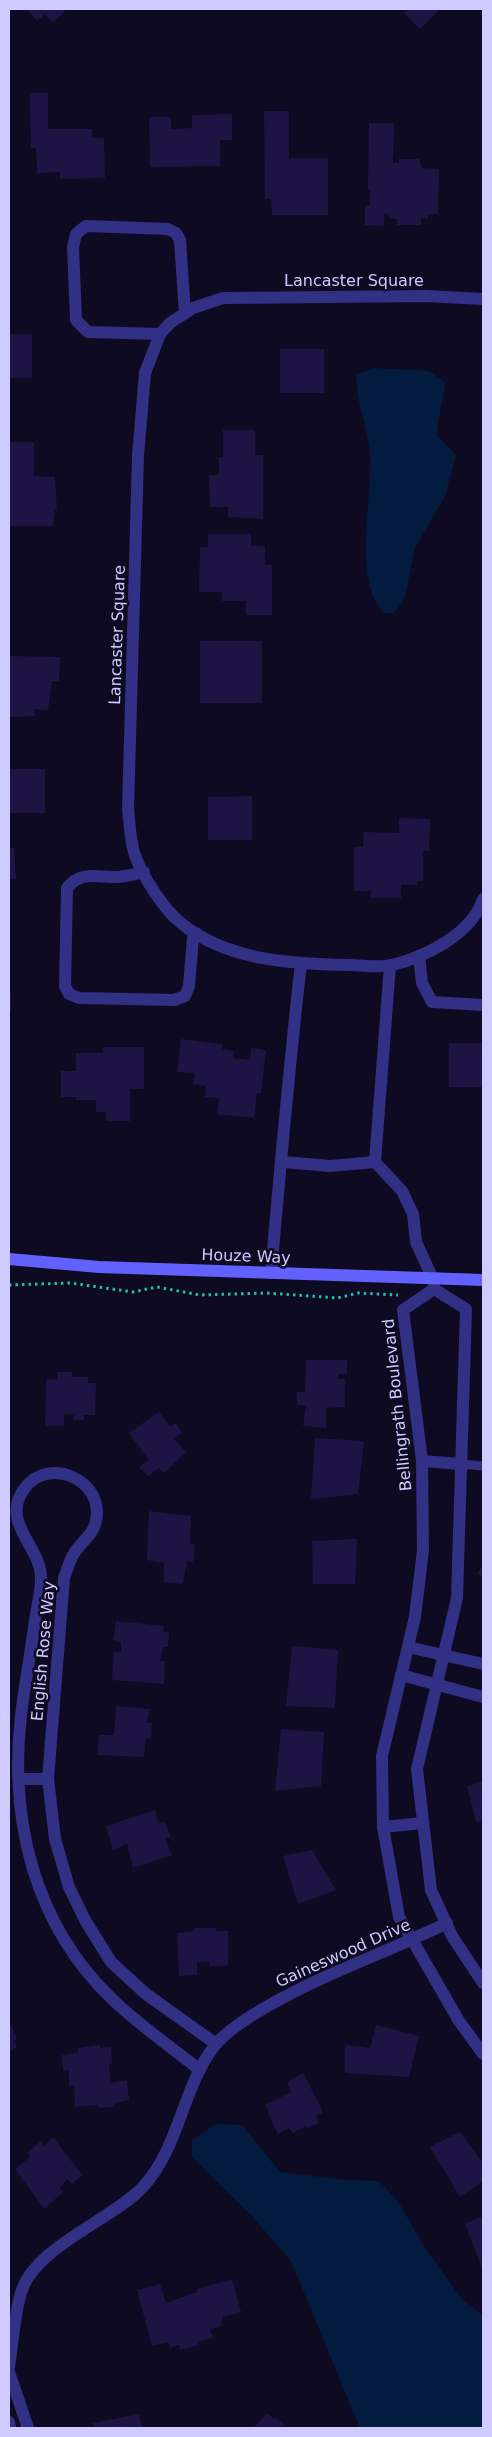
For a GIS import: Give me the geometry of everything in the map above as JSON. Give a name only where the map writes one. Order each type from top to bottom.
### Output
[{"type":"street","points":[[160,334],[88,332],[76,320],[73,247],[76,234],[86,226],[168,229],[176,232],[180,240],[185,313]]},
{"type":"street","name":"Lancaster Square","points":[[483,298],[426,296],[223,298],[193,308],[160,334],[145,373],[138,456],[128,810],[135,858],[157,895],[180,923],[214,944],[241,953],[301,964],[390,965],[419,956],[445,944],[480,911],[483,899]]},
{"type":"street","points":[[144,872],[118,877],[86,875],[74,879],[67,888],[65,986],[69,994],[79,998],[174,1000],[184,996],[189,986],[193,938],[196,933]]},
{"type":"street","points":[[419,956],[422,983],[432,1002],[483,1005]]},
{"type":"street","points":[[271,1272],[282,1162],[285,1106],[301,964]]},
{"type":"street","points":[[390,965],[375,1162],[402,1191],[413,1214],[416,1242],[431,1288],[466,1309],[457,1598],[446,1654],[417,1769],[431,1890],[447,1923],[483,1983]]},
{"type":"street","points":[[282,1162],[330,1166],[375,1162]]},
{"type":"street","name":"Houze Way","points":[[9,1259],[99,1267],[271,1272],[431,1288],[483,1280]]},
{"type":"street","name":"Bellingrath Boulevard","points":[[431,1288],[403,1310],[422,1461],[423,1550],[415,1617],[382,1756],[383,1827],[399,1917],[459,2021],[483,2054]]},
{"type":"street","points":[[422,1461],[461,1464]]},
{"type":"street","name":"English Rose Way","points":[[200,2070],[112,1999],[71,1952],[52,1918],[29,1861],[21,1815],[19,1779],[21,1716],[41,1576],[33,1551],[19,1528],[16,1514],[18,1501],[24,1488],[34,1479],[48,1474],[62,1473],[75,1477],[86,1485],[97,1507],[96,1520],[92,1532],[73,1554],[64,1578],[48,1779],[55,1839],[69,1887],[85,1920],[111,1962],[146,1994],[216,2044]]},
{"type":"street","points":[[41,1576],[64,1578]]},
{"type":"street","points":[[408,1647],[446,1654],[483,1664]]},
{"type":"street","points":[[402,1675],[483,1697]]},
{"type":"street","points":[[19,1779],[48,1779]]},
{"type":"street","points":[[383,1827],[423,1822]]},
{"type":"street","name":"Gaineswood Drive","points":[[9,2367],[21,2291],[39,2263],[82,2230],[121,2208],[143,2188],[160,2167],[200,2070],[216,2044],[245,2019],[297,1989],[413,1940],[447,1923]]},
{"type":"street","points":[[9,2372],[28,2428]]},
{"type":"street","points":[[9,2422],[10,2428]]},
{"type":"lane","points":[[461,1464],[483,1466]]},
{"type":"path","points":[[9,1285],[70,1283],[133,1292],[157,1287],[200,1295],[267,1293],[338,1298],[358,1293],[431,1288]]},
{"type":"water","points":[[373,368],[429,371],[445,382],[437,436],[456,455],[445,496],[415,548],[405,597],[394,613],[384,613],[374,599],[366,560],[370,453],[358,395],[356,375]]},
{"type":"water","points":[[216,2124],[242,2125],[280,2172],[346,2180],[379,2181],[398,2201],[423,2245],[461,2298],[483,2315],[483,2428],[360,2428],[291,2261],[253,2217],[192,2157],[192,2140]]},
{"type":"building","points":[[27,9],[63,9],[65,11],[53,22],[45,14],[37,21]]},
{"type":"building","points":[[409,9],[440,9],[420,29],[404,13]]},
{"type":"building","points":[[30,93],[48,93],[48,129],[92,129],[92,138],[104,138],[105,178],[60,179],[60,172],[37,173],[36,148],[31,148]]},
{"type":"building","points":[[264,111],[289,111],[289,158],[328,158],[328,215],[272,215],[271,199],[265,199]]},
{"type":"building","points":[[232,114],[232,140],[220,140],[220,166],[150,167],[149,117],[171,117],[171,129],[192,128],[192,115]]},
{"type":"building","points":[[369,123],[394,123],[393,163],[399,163],[399,159],[419,159],[422,168],[439,169],[438,214],[428,214],[428,219],[421,218],[421,225],[397,225],[397,219],[389,219],[389,214],[384,213],[384,226],[365,225],[365,206],[370,206],[370,190],[368,190]]},
{"type":"building","points":[[9,334],[32,334],[32,378],[9,378]]},
{"type":"building","points":[[280,349],[324,349],[324,393],[280,393]]},
{"type":"building","points":[[223,430],[255,430],[255,455],[263,455],[263,519],[228,517],[228,507],[210,507],[209,475],[219,475],[219,457],[223,457]]},
{"type":"building","points":[[9,442],[34,442],[34,476],[55,477],[57,510],[55,510],[53,526],[9,526]]},
{"type":"building","points":[[208,534],[251,534],[251,546],[265,546],[265,565],[272,565],[272,615],[246,615],[246,601],[222,601],[222,592],[199,592],[200,547],[208,547]]},
{"type":"building","points":[[200,641],[262,641],[262,703],[200,703]]},
{"type":"building","points":[[9,656],[60,657],[59,681],[52,681],[48,710],[35,709],[35,716],[9,717]]},
{"type":"building","points":[[9,769],[45,769],[45,813],[9,813]]},
{"type":"building","points":[[252,796],[252,840],[208,840],[208,797]]},
{"type":"building","points":[[399,818],[430,819],[429,851],[423,851],[423,881],[417,881],[417,885],[401,885],[401,898],[371,898],[371,891],[354,891],[354,847],[363,847],[364,832],[399,833]]},
{"type":"building","points":[[9,848],[14,848],[16,879],[9,879]]},
{"type":"building","points":[[9,991],[11,991],[11,1012],[9,1012]]},
{"type":"building","points":[[181,1039],[222,1044],[222,1049],[234,1051],[233,1058],[250,1060],[251,1048],[266,1050],[261,1093],[257,1093],[254,1118],[217,1114],[219,1098],[205,1097],[206,1086],[193,1084],[195,1073],[177,1072]]},
{"type":"building","points":[[449,1043],[483,1043],[483,1087],[449,1087]]},
{"type":"building","points":[[103,1047],[144,1047],[144,1089],[130,1089],[130,1121],[106,1121],[106,1112],[96,1112],[96,1100],[76,1100],[76,1097],[61,1097],[61,1071],[76,1071],[76,1053],[103,1053]]},
{"type":"building","points":[[306,1360],[347,1360],[347,1374],[338,1374],[338,1379],[345,1379],[345,1407],[326,1408],[326,1428],[303,1426],[306,1406],[297,1405],[297,1392],[305,1392]]},
{"type":"building","points":[[57,1372],[72,1372],[72,1377],[88,1377],[88,1383],[96,1383],[95,1415],[84,1415],[84,1420],[74,1420],[74,1415],[64,1414],[64,1426],[45,1426],[46,1380],[57,1379]]},
{"type":"building","points":[[159,1412],[170,1426],[176,1423],[182,1432],[174,1439],[186,1452],[164,1473],[159,1468],[148,1476],[139,1467],[149,1460],[129,1433]]},
{"type":"building","points":[[315,1438],[364,1441],[358,1494],[311,1499]]},
{"type":"building","points":[[149,1511],[191,1516],[190,1544],[195,1544],[193,1562],[187,1561],[183,1584],[164,1582],[164,1563],[147,1560]]},
{"type":"building","points":[[357,1539],[355,1584],[313,1584],[312,1541]]},
{"type":"building","points":[[483,1566],[483,1578],[477,1573]]},
{"type":"building","points":[[116,1621],[164,1626],[163,1632],[169,1632],[168,1647],[163,1647],[160,1661],[165,1661],[164,1684],[112,1680],[114,1652],[121,1652],[121,1642],[113,1640]]},
{"type":"building","points":[[292,1646],[338,1650],[335,1708],[286,1706]]},
{"type":"building","points":[[116,1706],[149,1709],[147,1723],[152,1723],[151,1739],[146,1738],[144,1757],[97,1755],[99,1735],[114,1735]]},
{"type":"building","points":[[281,1729],[324,1732],[321,1786],[275,1791]]},
{"type":"building","points":[[483,1781],[483,1820],[476,1822],[467,1786]]},
{"type":"building","points":[[155,1810],[159,1823],[165,1822],[171,1838],[165,1838],[172,1855],[133,1868],[127,1844],[113,1850],[106,1826]]},
{"type":"building","points":[[312,1850],[336,1890],[298,1904],[283,1856]]},
{"type":"building","points":[[195,1928],[216,1928],[216,1931],[228,1931],[228,1965],[210,1967],[210,1962],[197,1962],[197,1975],[179,1976],[177,1933],[195,1931]]},
{"type":"building","points":[[11,2025],[17,2038],[14,2041],[17,2047],[9,2052],[9,2026]]},
{"type":"building","points":[[376,2025],[419,2036],[409,2077],[345,2073],[345,2045],[370,2048]]},
{"type":"building","points":[[100,2045],[100,2048],[111,2047],[112,2063],[109,2064],[111,2083],[127,2080],[129,2100],[114,2103],[114,2107],[98,2108],[98,2105],[75,2107],[74,2086],[69,2086],[69,2070],[63,2071],[62,2055],[78,2053],[78,2048]]},
{"type":"building","points":[[303,2073],[323,2112],[316,2117],[318,2123],[307,2128],[306,2126],[293,2133],[289,2128],[278,2134],[265,2105],[291,2092],[287,2082]]},
{"type":"building","points":[[460,2132],[483,2163],[483,2181],[460,2197],[430,2147]]},
{"type":"building","points":[[53,2137],[82,2175],[72,2184],[67,2179],[60,2188],[63,2192],[44,2209],[15,2169],[30,2157],[28,2152],[41,2141],[44,2146]]},
{"type":"building","points":[[483,2216],[483,2270],[465,2224]]},
{"type":"building","points":[[232,2279],[241,2312],[223,2317],[221,2327],[210,2329],[213,2338],[198,2342],[199,2345],[180,2350],[179,2345],[170,2348],[168,2342],[152,2346],[137,2290],[160,2284],[166,2303],[197,2292],[197,2289]]},
{"type":"building","points":[[267,2413],[274,2419],[276,2417],[285,2425],[282,2428],[253,2428]]},
{"type":"building","points":[[139,2414],[142,2428],[94,2428],[93,2423]]}]
